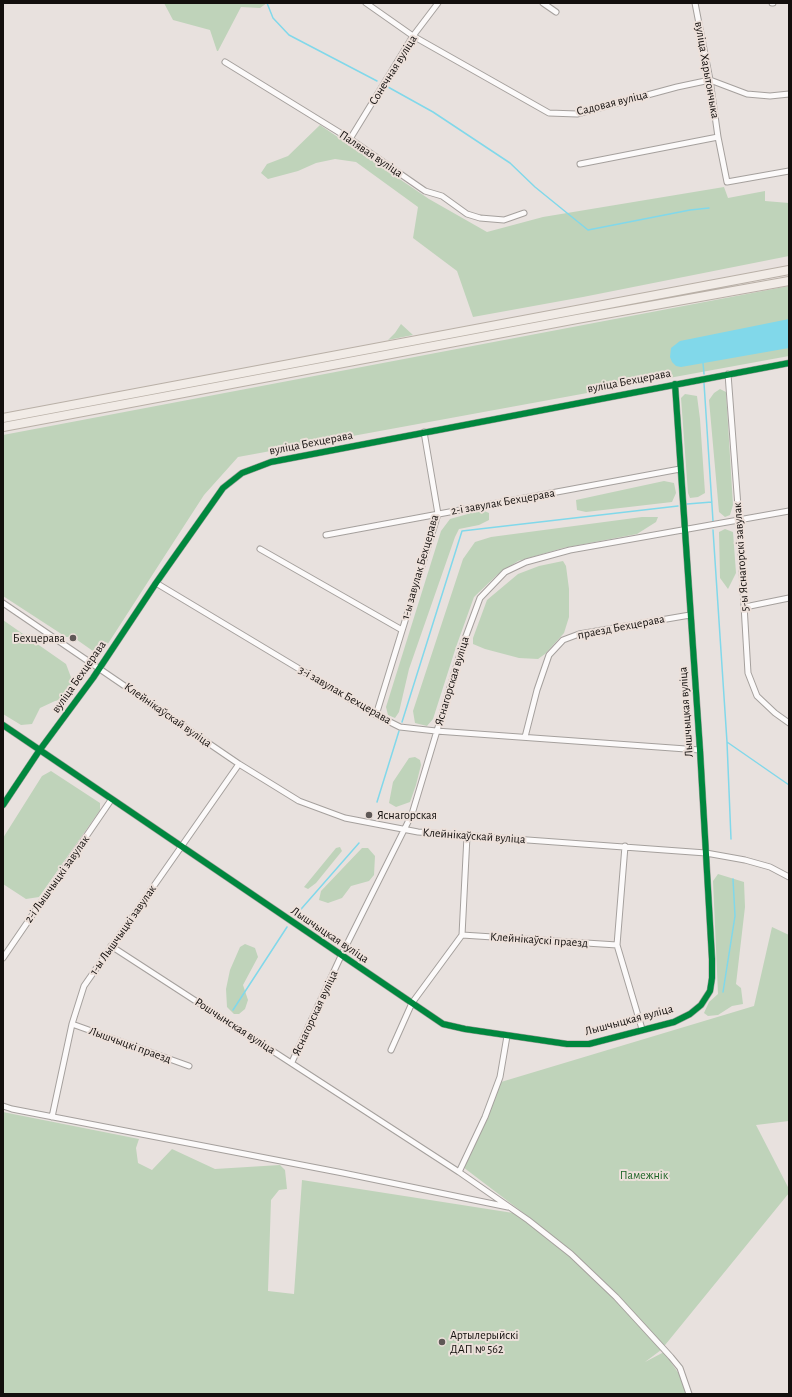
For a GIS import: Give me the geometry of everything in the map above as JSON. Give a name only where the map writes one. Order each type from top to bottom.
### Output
[{"type":"highway","points":[[3,418],[789,270]]},
{"type":"highway","points":[[3,427],[577,319],[789,281]]},
{"type":"street","name":"Садовая вуліца","points":[[366,3],[413,36],[549,113],[577,114],[677,87],[710,80]]},
{"type":"street","name":"Сонечная вуліца","points":[[350,139],[413,36],[438,3]]},
{"type":"street","points":[[544,3],[556,12]]},
{"type":"street","name":"вуліца Харытончыка","points":[[695,3],[710,80],[718,137]]},
{"type":"street","name":"Палявая вуліца","points":[[225,62],[350,139],[425,191],[442,196],[467,214],[480,218],[504,220],[524,213]]},
{"type":"street","points":[[710,80],[747,94],[770,96],[789,94]]},
{"type":"street","points":[[580,164],[718,137],[727,182],[789,171]]},
{"type":"street","name":"вуліца Бехцерава","points":[[3,805],[223,488],[242,473],[271,462],[789,362]]},
{"type":"street","name":"5-ы Яснагорскі завулак","points":[[728,374],[745,607],[748,672],[757,696],[775,713],[789,723]]},
{"type":"street","name":"Лышчыцкая вуліца","points":[[3,726],[443,1024],[465,1030],[508,1036],[567,1044],[589,1044],[674,1022],[690,1014],[701,1005],[710,991],[712,959],[700,750],[675,384]]},
{"type":"street","name":"1-ы завулак Бехцерава","points":[[376,715],[438,514],[424,432]]},
{"type":"street","name":"2-і завулак Бехцерава","points":[[326,535],[680,469]]},
{"type":"street","name":"Яснагорская вуліца","points":[[292,1062],[341,956],[412,814],[463,644],[480,598],[505,572],[526,562],[570,550],[789,511]]},
{"type":"street","name":"1-ы завулак Бехцерава","points":[[260,549],[402,630]]},
{"type":"street","name":"3-і завулак Бехцерава","points":[[156,583],[376,715],[400,727],[436,731],[700,750]]},
{"type":"street","points":[[745,607],[789,598]]},
{"type":"street","name":"Клейнікаўскай вуліца","points":[[3,603],[239,764],[299,801],[345,818],[405,830],[706,853],[745,860],[770,867],[789,877]]},
{"type":"street","name":"праезд Бехцерава","points":[[525,737],[537,690],[549,655],[563,640],[579,634],[690,615]]},
{"type":"street","name":"1-ы Лышчыцкі завулак","points":[[52,1117],[72,1024],[84,986],[182,848],[239,764]]},
{"type":"street","name":"2-і Лышчыцкі завулак","points":[[3,958],[111,800]]},
{"type":"street","points":[[392,1050],[412,1004],[462,934],[468,836]]},
{"type":"street","points":[[625,846],[617,945],[642,1030]]},
{"type":"street","name":"Клейнікаўскі праезд","points":[[462,934],[617,945]]},
{"type":"street","name":"Рошчынская вуліца","points":[[111,946],[292,1062],[459,1172],[510,1207],[571,1254],[616,1297],[671,1357],[680,1368],[689,1394]]},
{"type":"street","name":"Лышчыцкі праезд","points":[[72,1024],[189,1066]]},
{"type":"street","points":[[459,1172],[500,1077],[508,1036]]},
{"type":"street","points":[[3,1106],[52,1117],[510,1207]]},
{"type":"green space","points":[[164,3],[267,3],[260,8],[241,7],[217,51],[210,30],[173,20]]},
{"type":"green space","points":[[320,125],[429,199],[487,232],[543,217],[724,187],[728,198],[765,191],[765,201],[789,203],[789,256],[583,297],[473,317],[457,271],[413,238],[418,207],[356,162],[335,159],[316,163],[298,171],[268,179],[261,173],[267,164],[288,156]]},
{"type":"green space","points":[[789,286],[789,356],[238,457],[204,495],[100,656],[73,637],[66,637],[3,596],[3,435]]},
{"type":"green space","points":[[401,324],[413,335],[388,340],[395,333]]},
{"type":"green space","points":[[720,389],[726,392],[733,505],[730,515],[725,517],[719,512],[709,400],[714,393]]},
{"type":"green space","points":[[685,394],[697,396],[705,493],[698,497],[690,498],[688,493],[681,398]]},
{"type":"green space","points":[[664,481],[674,483],[676,493],[672,502],[586,512],[577,510],[576,500]]},
{"type":"green space","points":[[482,510],[489,513],[489,520],[479,525],[459,529],[455,537],[409,669],[399,712],[395,718],[388,715],[386,707],[441,531],[450,519]]},
{"type":"green space","points":[[642,517],[658,517],[656,522],[637,534],[563,548],[518,561],[497,575],[474,597],[433,719],[427,726],[415,723],[413,711],[463,559],[475,542],[491,537]]},
{"type":"green space","points":[[725,529],[733,532],[736,573],[728,589],[720,578],[719,532]]},
{"type":"green space","points":[[563,561],[566,566],[569,589],[569,617],[564,633],[545,654],[538,659],[519,658],[485,649],[473,644],[473,638],[487,600],[518,574],[539,566]]},
{"type":"green space","points":[[3,620],[66,664],[72,680],[71,688],[64,699],[55,701],[40,708],[32,724],[21,725],[3,714]]},
{"type":"green space","points":[[415,757],[420,760],[421,765],[410,802],[396,807],[389,803],[393,782],[409,758]]},
{"type":"green space","points":[[51,771],[100,803],[100,810],[39,897],[26,899],[3,884],[3,838],[42,776]]},
{"type":"green space","points":[[340,847],[342,851],[316,883],[308,889],[304,887],[336,848]]},
{"type":"green space","points":[[362,848],[368,848],[375,856],[374,875],[369,881],[351,886],[342,898],[328,903],[319,900],[321,891]]},
{"type":"green space","points":[[718,874],[744,882],[745,907],[736,984],[741,988],[743,1004],[732,1006],[718,1015],[708,1016],[704,1013],[709,1002],[718,994],[713,881]]},
{"type":"green space","name":"Памежнік","points":[[772,927],[789,935],[789,1121],[756,1125],[789,1189],[789,1193],[661,1350],[645,1362],[664,1352],[679,1374],[686,1394],[3,1394],[3,1112],[139,1139],[136,1148],[138,1163],[152,1170],[172,1149],[215,1169],[280,1165],[285,1170],[287,1189],[279,1190],[271,1200],[268,1291],[294,1294],[302,1180],[526,1215],[463,1167],[501,1082],[754,1006]]},
{"type":"green space","points":[[245,944],[255,948],[258,957],[243,985],[248,1000],[245,1009],[239,1014],[234,1014],[227,1007],[226,989],[230,970],[240,947]]},
{"type":"water","points":[[789,319],[789,348],[681,367],[676,366],[670,357],[671,348],[680,341]]},
{"type":"waterway","points":[[267,3],[273,18],[289,35],[377,81]]},
{"type":"waterway","points":[[388,87],[433,112],[510,163],[535,187],[588,230],[690,210],[709,208]]},
{"type":"waterway","points":[[703,363],[704,374]]},
{"type":"waterway","points":[[704,383],[713,521]]},
{"type":"waterway","points":[[687,504],[712,502]]},
{"type":"waterway","points":[[402,722],[462,531],[678,506]]},
{"type":"waterway","points":[[713,530],[727,742],[789,785]]},
{"type":"waterway","points":[[377,802],[399,731]]},
{"type":"waterway","points":[[727,742],[731,839]]},
{"type":"waterway","points":[[295,916],[359,843]]},
{"type":"waterway","points":[[723,992],[735,916],[733,879]]},
{"type":"waterway","points":[[233,1010],[287,927]]},
{"type":"cycle path","points":[[3,805],[39,751],[93,678],[156,583],[223,488],[242,473],[271,462],[789,363]]},
{"type":"cycle path","points":[[3,725],[443,1024],[465,1029],[567,1044],[589,1044],[674,1022],[690,1014],[701,1005],[710,991],[712,959],[700,750],[675,384]]},
{"type":"place","name":"Бехцерава","points":[[73,638]]},
{"type":"place","name":"Яснагорская","points":[[369,815]]},
{"type":"place","name":"Артылерыйскі ДАП № 562","points":[[442,1342]]}]
